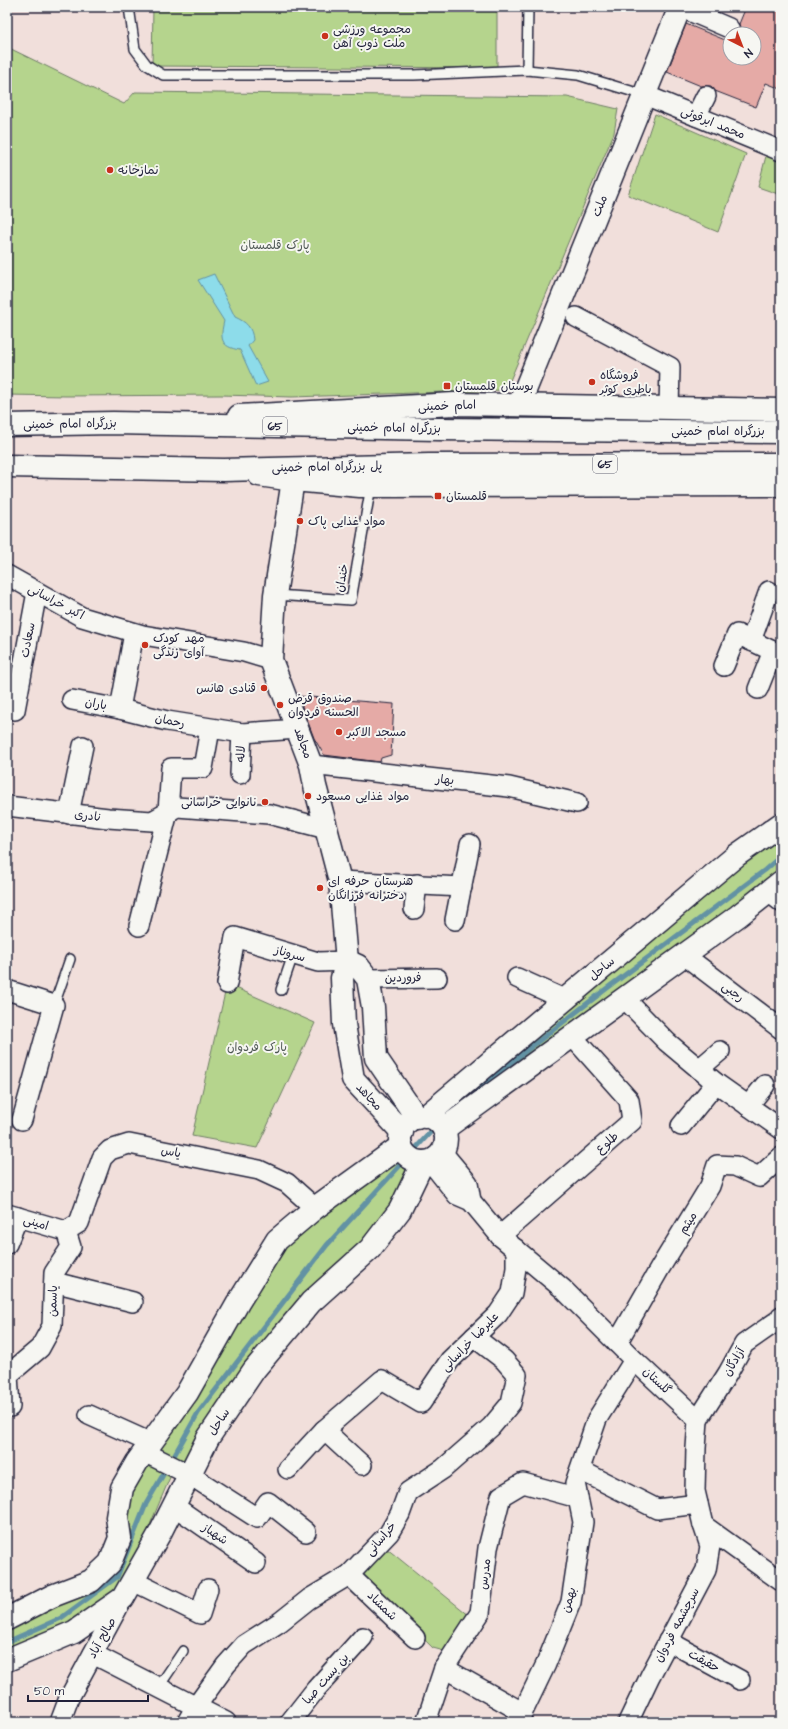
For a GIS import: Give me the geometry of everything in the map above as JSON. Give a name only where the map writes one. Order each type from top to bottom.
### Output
[{"type":"main road","name":"ملت","points":[[519,405],[680,7]]},
{"type":"main road","name":"امام خمینی","points":[[113,423],[454,404],[781,410]]},
{"type":"main road","name":"65","points":[[7,418],[50,425]]},
{"type":"main road","name":"بزرگراه امام خمینی","points":[[7,425],[113,423],[438,429],[781,432]]},
{"type":"main road","name":"پل بزرگراه امام خمینی","points":[[224,470],[429,465],[781,464]]},
{"type":"main road","name":"65","points":[[7,466],[224,470]]},
{"type":"main road","points":[[224,470],[293,480],[371,486],[781,486]]},
{"type":"main road","name":"مجاهد","points":[[293,480],[275,595],[271,660],[311,765],[315,786],[340,881],[347,961],[342,978],[344,1024],[353,1080],[411,1128]]},
{"type":"main road","name":"ساحل","points":[[7,1619],[52,1596],[91,1581],[110,1563],[120,1538],[117,1517],[122,1488],[148,1447],[187,1393],[238,1303],[277,1240],[737,856],[781,824]]},
{"type":"main road","points":[[411,1128],[432,1119],[439,1123],[444,1129],[684,955],[773,901],[781,882]]},
{"type":"main road","points":[[347,961],[358,966],[368,979],[373,1007],[376,1058],[411,1128],[409,1158],[432,1158]]},
{"type":"main road","name":"ساحل","points":[[7,1660],[74,1632],[128,1590],[174,1506],[208,1438],[254,1370],[311,1302],[370,1249],[400,1210],[432,1158],[445,1144],[444,1129]]},
{"type":"street","points":[[680,7],[724,26]]},
{"type":"street","name":"محمد ابرقوئی","points":[[645,95],[781,151]]},
{"type":"street","points":[[696,116],[706,96]]},
{"type":"street","points":[[576,317],[670,367],[669,408]]},
{"type":"street","name":"اکبر خراسانی","points":[[7,575],[82,617],[134,633],[244,652],[271,660]]},
{"type":"street","points":[[724,666],[744,638],[769,591]]},
{"type":"street","name":"سعادت","points":[[15,710],[37,592]]},
{"type":"street","points":[[120,709],[134,633]]},
{"type":"street","points":[[744,638],[777,653],[758,689]]},
{"type":"street","name":"باران","points":[[72,700],[120,709]]},
{"type":"street","name":"رحمان","points":[[120,709],[167,721],[242,733],[298,729]]},
{"type":"street","points":[[139,926],[168,812],[171,768],[203,768],[210,729]]},
{"type":"street","name":"لاله","points":[[240,774],[242,733]]},
{"type":"street","points":[[69,814],[83,746]]},
{"type":"street","name":"بهار","points":[[311,765],[509,787],[577,803]]},
{"type":"street","name":"نادری","points":[[7,806],[69,814],[152,821],[177,807],[269,814],[327,829]]},
{"type":"street","points":[[455,920],[470,844]]},
{"type":"street","points":[[340,881],[462,887]]},
{"type":"street","points":[[414,909],[417,884]]},
{"type":"street","name":"سروناز","points":[[226,984],[235,937],[318,962],[347,961]]},
{"type":"street","name":"رجبی","points":[[684,955],[781,1029]]},
{"type":"street","name":"فروردین","points":[[368,979],[437,978]]},
{"type":"street","points":[[517,978],[566,1000]]},
{"type":"street","points":[[7,990],[54,1005],[22,1120]]},
{"type":"street","points":[[624,998],[666,1042],[716,1083],[781,1129]]},
{"type":"street","name":"طلوع","points":[[500,1236],[632,1121],[630,1100],[572,1036]]},
{"type":"street","points":[[699,1069],[720,1051]]},
{"type":"street","points":[[681,1126],[716,1083]]},
{"type":"street","points":[[748,1106],[765,1085]]},
{"type":"street","name":"یاس","points":[[66,1231],[78,1223],[102,1158],[110,1150],[129,1144],[259,1170],[287,1184],[315,1208]]},
{"type":"street","name":"میثم","points":[[617,1343],[660,1268],[710,1186],[717,1164],[735,1166],[759,1176],[781,1157]]},
{"type":"street","name":"گلستان","points":[[432,1158],[457,1195],[471,1201],[500,1236],[563,1289],[634,1360],[698,1420]]},
{"type":"street","points":[[7,1244],[12,1216]]},
{"type":"street","name":"امینی","points":[[12,1216],[66,1231]]},
{"type":"street","name":"یاسمن","points":[[10,1408],[8,1375],[40,1348],[52,1326],[54,1273],[71,1247],[66,1231]]},
{"type":"street","name":"علیرضا خراسانی","points":[[288,1469],[324,1430],[382,1380],[421,1403],[450,1360],[498,1314],[512,1293],[516,1268],[516,1249]]},
{"type":"street","points":[[54,1282],[133,1302]]},
{"type":"street","name":"آزادگان","points":[[698,1420],[728,1373],[744,1344],[781,1318]]},
{"type":"street","name":"خراسانی","points":[[191,1715],[226,1665],[244,1645],[280,1622],[309,1599],[349,1575],[388,1533],[400,1514],[408,1492],[443,1469],[491,1427],[511,1403],[517,1375],[504,1360],[474,1337]]},
{"type":"street","name":"بهمن","points":[[520,1717],[546,1664],[571,1602],[583,1522],[575,1483],[597,1419],[634,1360]]},
{"type":"street","points":[[89,1415],[148,1447],[257,1518],[268,1502],[306,1532]]},
{"type":"street","points":[[698,1420],[696,1484],[698,1504],[703,1525],[781,1581]]},
{"type":"street","points":[[324,1430],[362,1465]]},
{"type":"street","points":[[580,1470],[638,1501],[657,1509],[698,1504]]},
{"type":"street","name":"مدرس","points":[[426,1722],[444,1668],[480,1613],[488,1548],[501,1496],[523,1483],[578,1498]]},
{"type":"street","name":"شهباز","points":[[174,1506],[256,1563]]},
{"type":"street","name":"سرچشمه فردوان","points":[[628,1722],[668,1641],[706,1570],[710,1546],[703,1525]]},
{"type":"street","name":"شمشاد","points":[[349,1575],[415,1638]]},
{"type":"street","points":[[128,1590],[200,1614],[208,1589]]},
{"type":"street","name":"صالح آباد","points":[[60,1722],[69,1698],[128,1590]]},
{"type":"street","name":"بن بست صبا","points":[[290,1722],[316,1689],[363,1637]]},
{"type":"street","name":"حقیقت","points":[[668,1641],[740,1680]]},
{"type":"street","points":[[93,1654],[158,1688],[191,1715],[226,1722]]},
{"type":"street","points":[[444,1668],[520,1717]]},
{"type":"lane","points":[[129,7],[134,49],[147,65],[163,76],[414,75],[527,70],[578,75],[645,95]]},
{"type":"lane","points":[[527,70],[528,7]]},
{"type":"lane","name":"خندان","points":[[275,595],[351,600],[371,486]]},
{"type":"lane","points":[[281,990],[293,955]]},
{"type":"lane","points":[[54,1005],[70,959]]},
{"type":"lane","points":[[158,1688],[183,1651]]},
{"type":"green space","name":"مجموعه ورزشی ملت ذوب آهن","points":[[153,7],[497,7],[497,68],[152,66]]},
{"type":"green space","name":"پارک قلمستان","points":[[7,47],[124,104],[135,92],[567,97],[618,109],[614,133],[506,390],[292,397],[221,395],[7,395]]},
{"type":"green space","points":[[655,114],[746,154],[718,232],[628,195]]},
{"type":"green space","points":[[766,156],[781,162],[781,195],[758,187]]},
{"type":"green space","points":[[781,833],[781,873],[448,1116],[439,1112]]},
{"type":"green space","name":"پارک فردوان","points":[[227,984],[315,1023],[257,1148],[192,1136]]},
{"type":"green space","points":[[399,1155],[408,1169],[391,1210],[187,1465],[155,1446],[250,1298],[291,1240]]},
{"type":"green space","points":[[146,1463],[171,1475],[144,1539],[117,1594],[72,1625],[7,1651],[7,1628],[94,1589],[125,1513],[131,1490]]},
{"type":"green space","points":[[386,1548],[470,1616],[456,1637],[444,1651],[433,1648],[359,1576]]},
{"type":"water","points":[[214,274],[235,317],[250,328],[253,340],[248,346],[268,382],[256,386],[240,350],[228,347],[223,341],[222,332],[224,321],[198,280]]},
{"type":"building","points":[[746,7],[781,7],[781,89],[766,83],[756,107],[715,91],[711,86],[701,86],[667,72],[686,24],[722,39],[722,66],[762,66],[762,26],[740,26],[739,24]]},
{"type":"building","points":[[298,696],[394,704],[391,755],[381,758],[380,762],[324,755],[314,738]]},
{"type":"waterway","points":[[445,1116],[452,1108],[606,989],[765,870],[781,856]]},
{"type":"waterway","points":[[171,1461],[198,1413],[327,1245],[437,1125]]},
{"type":"waterway","points":[[7,1642],[61,1618],[117,1577],[146,1504],[167,1468]]},
{"type":"place","name":"مجموعه ورزشی ملت ذوب آهن","points":[[325,36]]},
{"type":"place","name":"نمازخانه","points":[[110,170]]},
{"type":"place","name":"فروشگاه باطری کوثر","points":[[592,382]]},
{"type":"place","name":"بوستان قلمستان","points":[[447,386]]},
{"type":"place","name":"قلمستان","points":[[438,496]]},
{"type":"place","name":"مواد غذایی پاک","points":[[300,521]]},
{"type":"place","name":"مهد کودک آوای زندگی","points":[[145,645]]},
{"type":"place","name":"قنادی هانس","points":[[264,688]]},
{"type":"place","name":"صندوق قرض الحسنه فردوان","points":[[280,705]]},
{"type":"place","name":"مسجد الاکبر","points":[[339,732]]},
{"type":"place","name":"مواد غذایی مسعود","points":[[308,796]]},
{"type":"place","name":"نانوایی خراسانی","points":[[265,802]]},
{"type":"place","name":"هنرستان حرفه ای دخترانه فرزانگان","points":[[320,888]]}]
